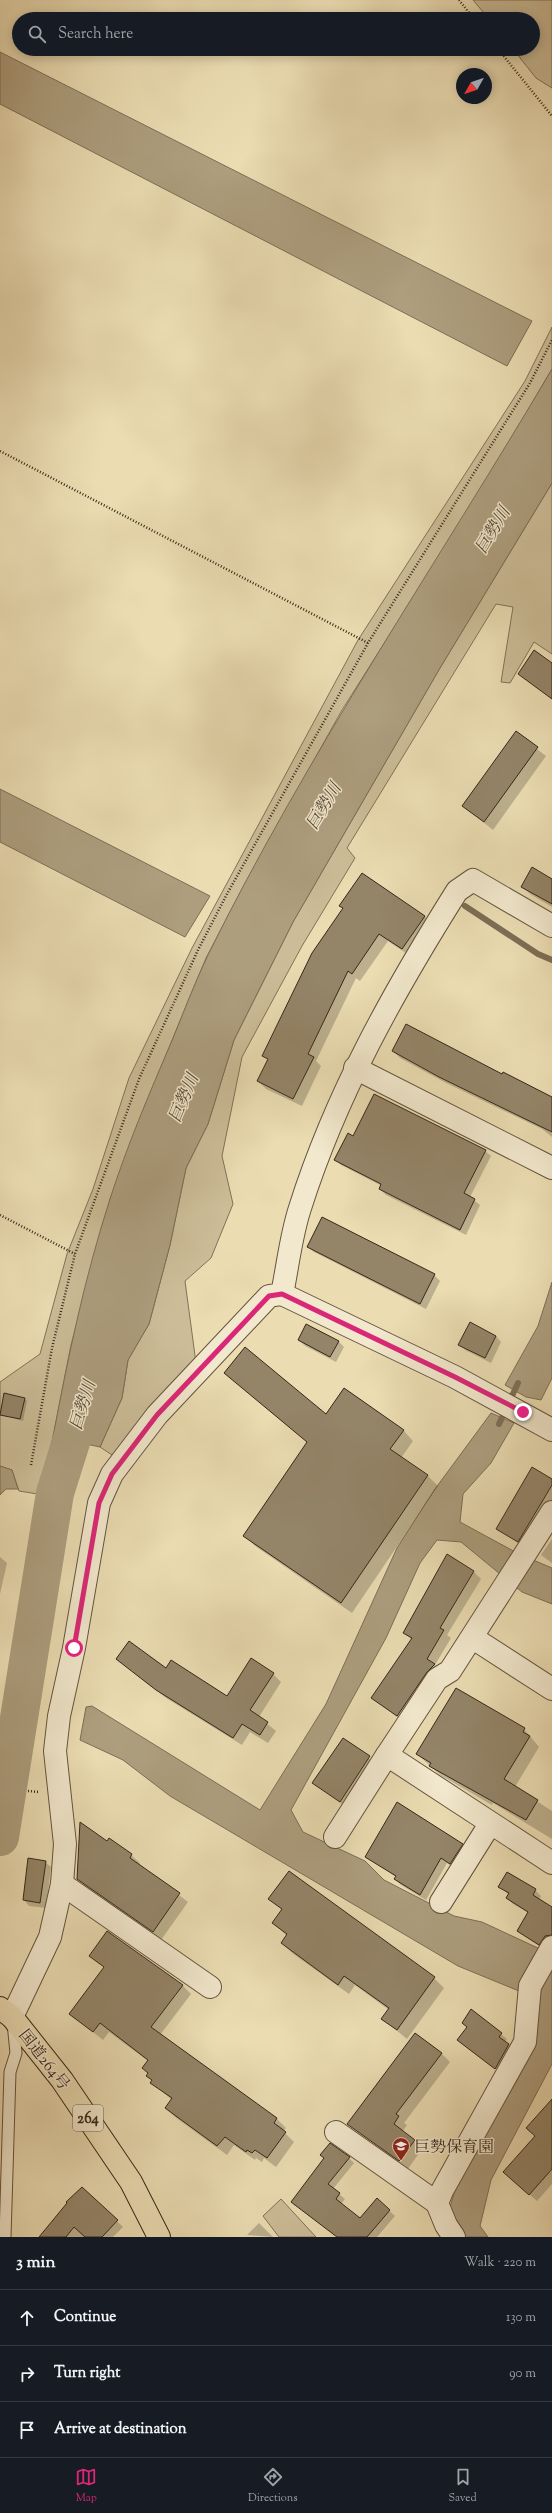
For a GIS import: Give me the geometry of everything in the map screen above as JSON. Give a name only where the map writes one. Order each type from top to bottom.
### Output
[{"type":"highway","name":"国道264号","points":[[5,2012],[62,2080],[131,2182],[159,2237]]},
{"type":"street","points":[[282,1294],[299,1210],[315,1163],[355,1068],[392,998],[457,891],[473,880],[552,926]]},
{"type":"street","points":[[355,1068],[552,1168]]},
{"type":"street","points":[[5,2012],[50,1937],[62,1884],[65,1844],[61,1793],[55,1751],[59,1716],[74,1648],[99,1503],[112,1474],[157,1415],[269,1296],[282,1294],[497,1398],[552,1430]]},
{"type":"street","points":[[335,1837],[437,1679],[450,1671],[473,1638],[552,1512]]},
{"type":"street","points":[[473,1638],[552,1689]]},
{"type":"street","points":[[387,1756],[552,1863]]},
{"type":"street","points":[[441,1902],[490,1824]]},
{"type":"street","points":[[62,1884],[210,1987]]},
{"type":"street","points":[[437,2203],[442,2191],[525,2042],[530,1986],[552,1947]]},
{"type":"street","points":[[336,2132],[437,2203],[446,2225],[454,2237]]},
{"type":"lane","points":[[5,2012],[16,2053],[10,2072],[5,2237]]},
{"type":"path","points":[[459,0],[468,12]]},
{"type":"path","points":[[504,56],[552,116]]},
{"type":"path","points":[[31,1465],[52,1348],[75,1254],[139,1079],[198,950],[368,643],[530,383],[552,340]]},
{"type":"path","points":[[0,452],[368,643]]},
{"type":"path","points":[[0,1215],[75,1254]]},
{"type":"shaded area","points":[[473,0],[552,0],[552,88],[536,78],[519,56],[540,56],[540,12],[483,12]]},
{"type":"shaded area","points":[[552,327],[552,369],[483,487],[342,710],[243,887],[206,958],[152,1089],[110,1199],[71,1345],[53,1437],[38,1494],[19,1491],[12,1470],[0,1466],[0,1382],[40,1354],[67,1254],[93,1189],[129,1078],[192,948],[358,640],[525,381]]},
{"type":"shaded area","points":[[552,483],[552,654],[534,642],[510,683],[501,682],[513,607],[496,604],[347,848],[355,858],[302,946],[242,1057],[222,1156],[233,1204],[211,1258],[185,1281],[196,1363],[115,1457],[100,1447],[122,1398],[128,1360],[149,1324],[170,1245],[186,1168],[208,1124],[234,1040],[293,922],[440,668]]},
{"type":"shaded area","points":[[281,2199],[316,2237],[279,2237],[263,2216]]},
{"type":"water","points":[[0,52],[532,321],[507,366],[0,104]]},
{"type":"water","points":[[552,369],[552,483],[440,668],[293,922],[234,1040],[208,1124],[186,1168],[170,1245],[149,1324],[128,1360],[122,1398],[100,1447],[53,1437],[78,1317],[93,1257],[110,1199],[139,1120],[208,955],[288,805],[330,732]]},
{"type":"water","points":[[0,789],[210,896],[185,937],[0,842]]},
{"type":"water","points":[[552,1282],[552,1378],[541,1400],[526,1397],[505,1385],[538,1326]]},
{"type":"water","points":[[491,1413],[514,1423],[491,1463],[463,1494],[460,1522],[519,1554],[552,1568],[552,1604],[522,1592],[461,1542],[437,1540],[420,1563],[386,1638],[291,1810],[303,1832],[365,1861],[384,1880],[454,1916],[482,1922],[540,1949],[519,1991],[458,1966],[170,1796],[123,1760],[80,1740],[86,1707],[92,1706],[260,1810],[326,1704],[397,1548],[435,1489]]},
{"type":"water","points":[[0,1466],[12,1470],[18,1489],[6,1489],[0,1495]]},
{"type":"water","points":[[552,1957],[552,2064],[491,2180],[480,2226],[488,2237],[464,2237],[449,2211],[454,2193],[538,1986]]},
{"type":"building","points":[[534,650],[552,663],[552,699],[518,674]]},
{"type":"building","points":[[516,731],[538,747],[484,822],[462,806]]},
{"type":"building","points":[[532,867],[552,879],[552,904],[521,887]]},
{"type":"building","points":[[362,873],[425,916],[402,949],[379,934],[352,974],[348,971],[308,1054],[314,1057],[293,1099],[257,1081],[268,1059],[262,1056],[312,953],[343,908],[339,906]]},
{"type":"building","points":[[406,1024],[502,1074],[503,1072],[552,1097],[552,1132],[439,1077],[392,1051]]},
{"type":"building","points":[[374,1094],[486,1150],[464,1193],[475,1199],[460,1230],[379,1189],[381,1184],[334,1160],[348,1133],[353,1136]]},
{"type":"building","points":[[322,1217],[435,1274],[420,1304],[307,1247]]},
{"type":"building","points":[[470,1322],[496,1336],[485,1358],[458,1345]]},
{"type":"building","points":[[306,1324],[339,1341],[330,1357],[298,1340]]},
{"type":"building","points":[[245,1347],[326,1414],[344,1388],[404,1430],[390,1449],[428,1475],[341,1603],[243,1536],[307,1442],[224,1373]]},
{"type":"building","points":[[4,1393],[25,1398],[20,1419],[0,1415]]},
{"type":"building","points":[[532,1467],[552,1479],[552,1485],[518,1542],[496,1529]]},
{"type":"building","points":[[447,1554],[474,1571],[440,1628],[444,1630],[427,1659],[435,1664],[427,1672],[397,1716],[371,1698],[412,1638],[403,1633]]},
{"type":"building","points":[[129,1641],[166,1668],[171,1660],[227,1696],[251,1658],[274,1673],[250,1710],[268,1722],[260,1735],[242,1724],[233,1738],[156,1690],[116,1659]]},
{"type":"building","points":[[456,1688],[525,1728],[523,1732],[530,1736],[504,1779],[538,1800],[526,1820],[429,1766],[431,1763],[416,1754]]},
{"type":"building","points":[[343,1738],[370,1756],[340,1802],[312,1783]]},
{"type":"building","points":[[397,1802],[463,1844],[450,1864],[441,1858],[420,1895],[394,1879],[396,1876],[365,1857]]},
{"type":"building","points":[[80,1822],[107,1841],[109,1838],[132,1854],[130,1858],[180,1893],[153,1932],[77,1879]]},
{"type":"building","points":[[28,1858],[46,1861],[40,1903],[23,1900]]},
{"type":"building","points":[[289,1871],[435,1977],[397,2030],[381,2019],[389,2008],[344,1976],[338,1985],[281,1943],[287,1934],[272,1923],[282,1909],[268,1899]]},
{"type":"building","points":[[507,1872],[536,1889],[533,1895],[552,1907],[552,1935],[545,1936],[539,1945],[517,1931],[528,1912],[506,1898],[509,1893],[498,1887]]},
{"type":"building","points":[[107,1931],[183,1985],[151,2027],[277,2118],[274,2123],[286,2132],[267,2158],[255,2150],[252,2153],[247,2150],[246,2152],[225,2137],[217,2146],[165,2108],[172,2098],[150,2083],[152,2080],[146,2076],[148,2073],[142,2068],[148,2060],[100,2023],[93,2032],[69,2014],[104,1967],[89,1956]]},
{"type":"building","points":[[471,2009],[502,2033],[499,2037],[509,2044],[495,2069],[457,2040],[467,2027],[462,2023]]},
{"type":"building","points":[[415,2033],[442,2053],[396,2114],[399,2116],[394,2124],[415,2140],[399,2161],[347,2124]]},
{"type":"building","points":[[552,2099],[552,2169],[529,2195],[503,2172],[535,2136],[526,2128]]},
{"type":"building","points":[[330,2143],[350,2157],[328,2184],[340,2193],[336,2199],[360,2218],[377,2198],[390,2210],[367,2237],[337,2237],[291,2202],[324,2158],[320,2155]]},
{"type":"building","points":[[82,2187],[118,2220],[102,2237],[85,2237],[74,2227],[66,2237],[39,2237],[67,2203],[66,2202]]},
{"type":"waterway","points":[[465,906],[538,954],[552,960]]},
{"type":"waterway","points":[[499,1424],[518,1383]]},
{"type":"waterway","name":"巨勢川","points":[[0,1837],[55,1493],[87,1391]]},
{"type":"place","name":"巨勢保育園","points":[[401,2161]]},
{"type":"route","points":[[74,1648],[99,1503],[112,1474],[157,1415],[269,1296],[282,1294],[455,1377],[523,1412]]}]
